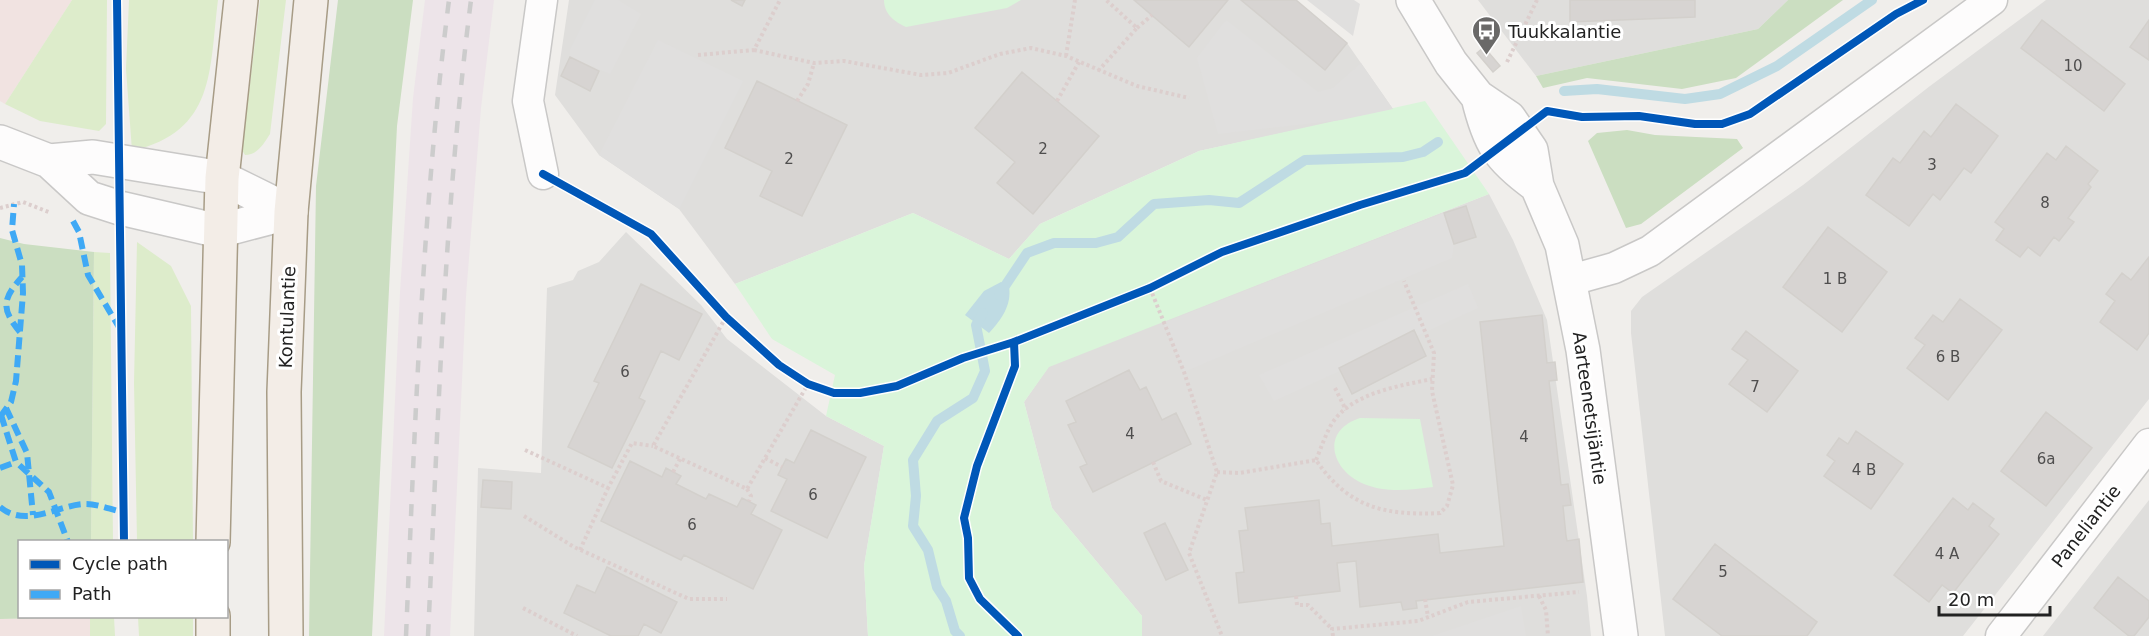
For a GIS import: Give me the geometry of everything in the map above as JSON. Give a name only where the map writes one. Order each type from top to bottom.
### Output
[{"type":"main road","points":[[213,540],[219,231],[222,178],[241,0]]},
{"type":"main road","name":"Kontulantie","points":[[286,636],[284,392],[291,212],[311,0]]},
{"type":"main road","points":[[213,618],[213,636]]},
{"type":"street","points":[[542,0],[528,101],[543,174]]},
{"type":"street","name":"Aarteenetsijäntie","points":[[1413,0],[1451,63],[1478,97],[1487,133],[1509,165],[1537,186],[1562,245],[1571,280],[1583,350],[1621,636]]},
{"type":"street","points":[[1571,280],[1614,268],[1650,251],[1992,0]]},
{"type":"street","points":[[0,142],[49,161],[89,198],[219,231],[291,212]]},
{"type":"street","points":[[49,161],[93,157],[222,178],[291,212]]},
{"type":"street","name":"Paneliantie","points":[[2001,636],[2149,444]]},
{"type":"path","points":[[754,50],[780,0]]},
{"type":"path","points":[[1066,56],[1075,17],[1075,0]]},
{"type":"path","points":[[1106,0],[1137,28]]},
{"type":"path","points":[[1507,62],[1537,0]]},
{"type":"path","points":[[1098,71],[1152,15]]},
{"type":"path","points":[[698,55],[754,50],[814,63],[844,61],[921,75],[948,73],[1000,54],[1031,48],[1066,56],[1137,86],[1189,98]]},
{"type":"path","points":[[1057,101],[1079,62]]},
{"type":"path","points":[[797,101],[808,84],[814,63]]},
{"type":"path","points":[[1316,460],[1331,482],[1353,499],[1388,511],[1440,513],[1447,506],[1453,485],[1432,391],[1434,353],[1404,281]]},
{"type":"path","points":[[1139,292],[1160,283]]},
{"type":"path","points":[[1150,288],[1184,372],[1217,472],[1189,553],[1222,636]]},
{"type":"path","points":[[718,309],[735,325]]},
{"type":"path","points":[[653,446],[726,317]]},
{"type":"path","points":[[798,378],[817,387]]},
{"type":"path","points":[[1316,460],[1332,423],[1351,405],[1388,388],[1432,379]]},
{"type":"path","points":[[747,489],[808,384]]},
{"type":"path","points":[[1335,388],[1346,410]]},
{"type":"path","points":[[580,550],[608,488],[632,443],[653,446],[747,489],[751,496],[749,501]]},
{"type":"path","points":[[525,450],[608,488]]},
{"type":"path","points":[[765,458],[782,467]]},
{"type":"path","points":[[674,472],[680,459]]},
{"type":"path","points":[[1217,472],[1239,472],[1316,460]]},
{"type":"path","points":[[1153,462],[1161,481],[1208,500]]},
{"type":"path","points":[[524,516],[580,550],[689,599],[727,599]]},
{"type":"path","points":[[1332,629],[1418,621],[1468,603],[1581,591]]},
{"type":"path","points":[[1296,596],[1297,605],[1308,605],[1332,629],[1333,636]]},
{"type":"path","points":[[1539,596],[1546,610],[1548,636]]},
{"type":"path","points":[[1425,599],[1428,617]]},
{"type":"path","points":[[523,608],[577,636]]},
{"type":"shaded area","points":[[0,0],[72,0],[5,104],[0,101]]},
{"type":"shaded area","points":[[425,0],[494,0],[481,108],[466,296],[450,636],[384,636],[400,292],[413,98]]},
{"type":"shaded area","points":[[569,0],[1296,0],[1347,43],[1393,109],[1199,151],[1040,224],[1009,259],[913,213],[735,284],[679,209],[599,155],[555,95]]},
{"type":"shaded area","points":[[595,0],[618,0],[641,14],[610,74],[570,57],[570,50]]},
{"type":"shaded area","points":[[1307,0],[1354,0],[1360,4],[1353,36]]},
{"type":"shaded area","points":[[1478,0],[1788,0],[1758,29],[1536,76]]},
{"type":"shaded area","points":[[2046,0],[2149,0],[2149,399],[1963,636],[1665,636],[1631,333],[1631,311],[1642,297],[1803,185],[1930,86]]},
{"type":"shaded area","points":[[1226,20],[1318,92],[1333,88],[1361,63],[1393,109],[1341,120],[1218,134],[1197,58]]},
{"type":"shaded area","points":[[658,40],[743,81],[679,209],[599,155]]},
{"type":"shaded area","points":[[1489,194],[1513,240],[1547,320],[1591,636],[1142,636],[1142,616],[1052,508],[1024,402],[1049,366]]},
{"type":"shaded area","points":[[1444,213],[1454,244],[1452,258],[1184,372],[1163,323]]},
{"type":"shaded area","points":[[626,232],[701,305],[727,339],[826,416],[884,446],[864,566],[868,636],[474,636],[478,468],[541,473],[547,288],[573,280],[578,271],[599,262]]},
{"type":"shaded area","points":[[1468,284],[1478,308],[1274,401],[1259,375]]},
{"type":"shaded area","points":[[2149,500],[2149,636],[2043,636]]},
{"type":"shaded area","points":[[1521,606],[1526,636],[1432,636]]},
{"type":"shaded area","points":[[90,618],[90,636],[0,636],[0,619]]},
{"type":"green space","points":[[72,0],[107,0],[106,124],[99,131],[40,121],[5,104]]},
{"type":"green space","points":[[129,0],[218,0],[209,74],[203,95],[194,113],[180,129],[159,142],[132,151],[126,69]]},
{"type":"green space","points":[[260,0],[286,0],[270,134],[257,151],[245,155],[242,150]]},
{"type":"green space","points":[[338,0],[413,0],[397,126],[372,636],[309,636],[316,186]]},
{"type":"green space","points":[[884,0],[1021,0],[1007,8],[906,27],[891,17],[884,5]]},
{"type":"green space","points":[[1788,0],[1843,0],[1736,78],[1682,89],[1587,78],[1543,88],[1536,76],[1758,29]]},
{"type":"green space","points":[[1425,101],[1489,194],[1049,367],[1024,402],[1052,508],[1142,616],[1142,636],[868,636],[864,566],[884,446],[826,416],[835,375],[772,339],[735,284],[913,213],[1009,259],[1040,224],[1199,151]]},
{"type":"green space","points":[[1627,130],[1655,135],[1737,139],[1743,148],[1641,224],[1626,228],[1588,141],[1597,133]]},
{"type":"green space","points":[[0,238],[24,244],[94,252],[91,540],[18,540],[18,618],[45,618],[0,619]]},
{"type":"green space","points":[[137,242],[171,266],[191,306],[193,540],[137,540],[134,383]]},
{"type":"green space","points":[[94,252],[110,253],[113,540],[91,540]]},
{"type":"green space","points":[[1360,418],[1420,419],[1433,487],[1407,490],[1381,489],[1364,484],[1344,470],[1335,451],[1335,441],[1339,432],[1347,424]]},
{"type":"green space","points":[[90,618],[114,618],[115,636],[90,636]]},
{"type":"green space","points":[[138,618],[193,618],[193,636],[139,636]]},
{"type":"water","points":[[1001,282],[1009,287],[1009,300],[1001,317],[989,333],[965,315],[984,291]]},
{"type":"building","points":[[731,0],[745,0],[742,6]]},
{"type":"building","points":[[1134,0],[1228,0],[1189,47]]},
{"type":"building","points":[[1241,0],[1296,0],[1347,43],[1325,70]]},
{"type":"building","points":[[1570,0],[1695,0],[1695,17],[1570,22]]},
{"type":"building","points":[[2042,20],[2125,84],[2104,111],[2021,48]]},
{"type":"building","points":[[2149,20],[2149,60],[2130,47]]},
{"type":"building","points":[[1484,47],[1500,66],[1493,72],[1477,53]]},
{"type":"building","points":[[570,57],[599,71],[590,91],[561,76]]},
{"type":"building","points":[[1022,72],[1099,136],[1033,214],[997,183],[1015,162],[975,128]]},
{"type":"building","points":[[757,81],[847,125],[802,216],[760,196],[772,171],[725,148]]},
{"type":"building","points":[[1956,104],[1998,136],[1971,173],[1964,168],[1940,200],[1933,194],[1909,226],[1866,195],[1893,158],[1900,163],[1924,131],[1931,137]]},
{"type":"building","points":[[2066,146],[2098,171],[2088,184],[2091,187],[2068,218],[2074,222],[2059,241],[2054,237],[2040,256],[2028,247],[2020,257],[1996,240],[2004,229],[1995,222],[2047,153],[2056,160]]},
{"type":"building","points":[[1466,206],[1476,237],[1454,244],[1444,213]]},
{"type":"building","points":[[1828,227],[1887,272],[1842,332],[1783,287]]},
{"type":"building","points":[[2149,257],[2149,333],[2137,350],[2100,322],[2115,301],[2106,294],[2122,273],[2131,280]]},
{"type":"building","points":[[641,284],[702,314],[679,360],[661,351],[639,398],[645,401],[612,468],[568,447],[599,383],[594,381]]},
{"type":"building","points":[[1960,299],[2002,330],[1948,400],[1907,368],[1925,345],[1915,338],[1933,315],[1943,322]]},
{"type":"building","points":[[1542,315],[1547,363],[1555,362],[1557,380],[1549,381],[1561,485],[1568,484],[1571,505],[1563,506],[1566,536],[1567,541],[1579,539],[1583,582],[1416,601],[1417,608],[1403,610],[1401,602],[1360,607],[1356,561],[1337,563],[1340,591],[1239,603],[1236,573],[1244,572],[1239,531],[1248,530],[1245,508],[1319,500],[1321,524],[1330,523],[1332,546],[1438,534],[1440,553],[1504,546],[1480,322]]},
{"type":"building","points":[[1414,330],[1426,356],[1352,394],[1339,368]]},
{"type":"building","points":[[1746,331],[1798,371],[1767,412],[1729,384],[1748,360],[1732,349]]},
{"type":"building","points":[[1129,370],[1140,390],[1146,387],[1162,420],[1176,413],[1191,444],[1093,492],[1080,467],[1087,464],[1068,425],[1076,422],[1066,401]]},
{"type":"building","points":[[2046,412],[2092,448],[2046,506],[2001,471]]},
{"type":"building","points":[[811,430],[866,457],[827,538],[771,511],[787,479],[778,475],[786,459],[794,463]]},
{"type":"building","points":[[1856,431],[1903,464],[1871,509],[1824,476],[1835,461],[1827,455],[1839,438],[1848,444]]},
{"type":"building","points":[[630,461],[662,477],[666,468],[681,476],[676,484],[706,499],[709,494],[737,507],[742,498],[756,505],[751,514],[782,530],[753,589],[684,555],[681,560],[601,521]]},
{"type":"building","points":[[483,480],[512,482],[511,509],[481,507]]},
{"type":"building","points":[[1953,498],[1968,510],[1973,503],[1994,519],[1989,526],[1999,534],[1953,593],[1942,585],[1929,602],[1894,575]]},
{"type":"building","points":[[1165,523],[1188,570],[1166,580],[1144,533]]},
{"type":"building","points":[[1715,544],[1817,622],[1807,636],[1722,636],[1673,599]]},
{"type":"building","points":[[607,567],[677,602],[661,633],[644,624],[638,636],[611,636],[564,613],[577,585],[595,593]]},
{"type":"building","points":[[2118,577],[2149,601],[2149,617],[2134,636],[2129,636],[2094,608]]},
{"type":"waterway","points":[[1564,91],[1597,89],[1685,99],[1720,94],[1777,66],[1872,0]]},
{"type":"waterway","points":[[999,295],[1027,253],[1054,243],[1096,243],[1118,237],[1154,204],[1209,200],[1239,203],[1305,160],[1403,157],[1423,152],[1438,142]]},
{"type":"waterway","points":[[960,636],[955,631],[946,601],[937,587],[928,550],[913,526],[916,496],[913,460],[937,421],[973,398],[985,371],[976,325],[983,313]]},
{"type":"railway","points":[[406,636],[416,397],[426,238],[449,0]]},
{"type":"railway","points":[[428,636],[448,238],[471,0]]},
{"type":"marked path","points":[[0,417],[11,402],[16,381],[23,293],[22,265],[12,230],[14,204]]},
{"type":"marked path","points":[[73,221],[79,232],[88,275],[120,329]]},
{"type":"marked path","points":[[20,332],[9,317],[6,304],[15,285],[22,277]]},
{"type":"marked path","points":[[6,408],[27,453],[33,515]]},
{"type":"marked path","points":[[1,415],[16,462],[49,492],[67,540]]},
{"type":"marked path","points":[[0,468],[16,462]]},
{"type":"marked path","points":[[0,507],[21,516],[43,514],[86,504],[123,512]]},
{"type":"cycle path","points":[[117,0],[124,540]]},
{"type":"cycle path","points":[[543,174],[651,234],[726,317],[779,365],[808,384],[834,393],[860,393],[897,386],[963,358],[1014,342],[1150,288],[1222,252],[1360,205],[1465,173],[1547,111],[1582,117],[1639,116],[1695,124],[1722,124],[1750,114],[1896,14],[1923,0]]},
{"type":"cycle path","points":[[1014,342],[1015,366],[977,466],[964,518],[968,538],[969,578],[980,599],[1018,636]]},
{"type":"place","name":"Tuukkalantie","points":[[1487,56]]}]
